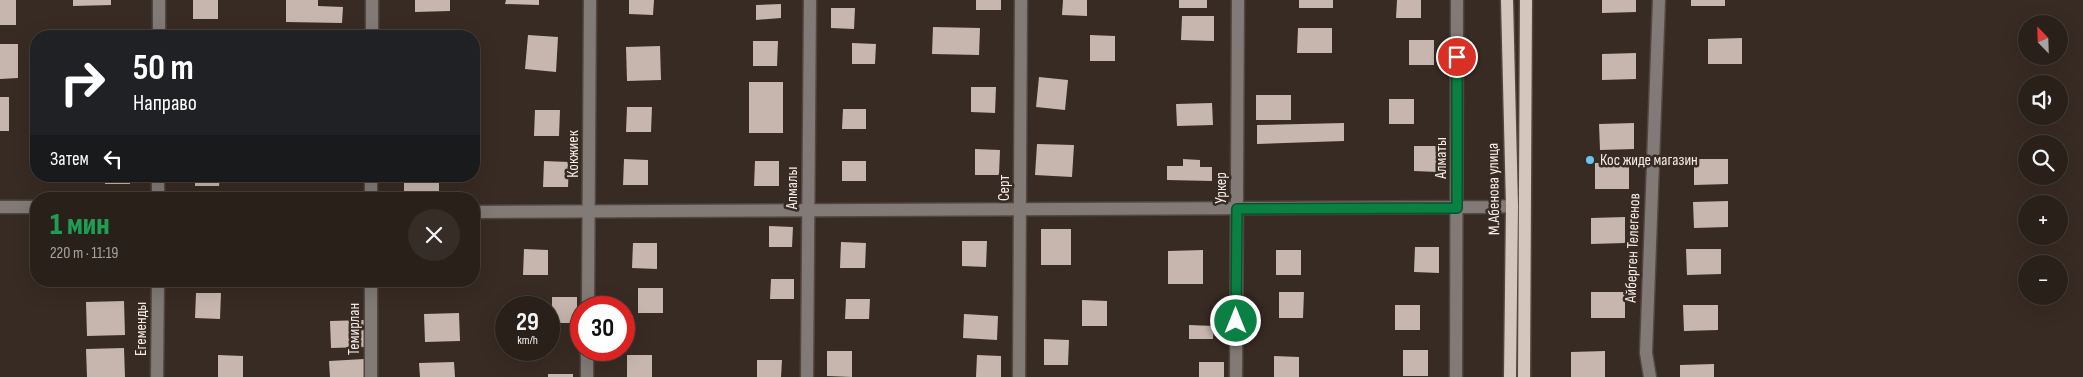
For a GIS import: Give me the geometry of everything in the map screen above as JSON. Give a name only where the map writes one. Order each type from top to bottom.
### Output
[{"type":"main road","name":"М.Абенова улица","points":[[1507,0],[1512,206],[1510,377]]},
{"type":"main road","name":"М.Абенова улица","points":[[1524,377],[1526,0]]},
{"type":"street","points":[[159,0],[159,30]]},
{"type":"street","points":[[372,0],[372,30]]},
{"type":"street","name":"Кокжиек","points":[[588,296],[590,0]]},
{"type":"street","name":"Алмалы","points":[[808,377],[810,0]]},
{"type":"street","name":"Серт","points":[[1019,377],[1021,0]]},
{"type":"street","name":"Уркер","points":[[1236,377],[1238,0]]},
{"type":"street","name":"Алматы","points":[[1456,377],[1457,0]]},
{"type":"street","name":"Айберген Телегенов","points":[[1650,377],[1646,353],[1659,0]]},
{"type":"street","points":[[480,212],[1457,208],[1512,206]]},
{"type":"street","points":[[0,207],[30,208]]},
{"type":"street","name":"Егеменды","points":[[158,287],[158,377]]},
{"type":"street","name":"Темирлан","points":[[370,377],[371,287]]},
{"type":"street","points":[[587,377],[588,361]]},
{"type":"building","points":[[0,0],[16,0],[16,25],[0,25]]},
{"type":"building","points":[[73,0],[111,0],[111,5],[73,6]]},
{"type":"building","points":[[193,0],[218,0],[218,19],[193,19]]},
{"type":"building","points":[[286,0],[318,0],[318,6],[343,7],[342,23],[286,22]]},
{"type":"building","points":[[415,0],[450,0],[450,11],[415,12]]},
{"type":"building","points":[[506,0],[539,0],[539,5],[505,4]]},
{"type":"building","points":[[629,0],[654,0],[653,15],[629,14]]},
{"type":"building","points":[[976,0],[1001,0],[1001,10],[976,10]]},
{"type":"building","points":[[1063,0],[1087,0],[1087,16],[1062,15]]},
{"type":"building","points":[[1179,0],[1207,0],[1207,8],[1179,8]]},
{"type":"building","points":[[1299,0],[1333,0],[1333,8],[1299,8]]},
{"type":"building","points":[[1397,0],[1421,0],[1421,18],[1396,18]]},
{"type":"building","points":[[1602,0],[1636,0],[1636,12],[1602,13]]},
{"type":"building","points":[[1691,0],[1725,0],[1725,6],[1691,6]]},
{"type":"building","points":[[781,4],[781,18],[756,20],[756,5]]},
{"type":"building","points":[[831,8],[855,8],[854,29],[831,28]]},
{"type":"building","points":[[1182,16],[1214,16],[1214,41],[1181,40]]},
{"type":"building","points":[[933,27],[980,28],[979,55],[932,54]]},
{"type":"building","points":[[1298,28],[1332,28],[1332,53],[1297,53]]},
{"type":"building","points":[[528,35],[558,37],[556,72],[525,69]]},
{"type":"building","points":[[1090,35],[1115,36],[1115,61],[1090,61]]},
{"type":"building","points":[[1742,38],[1742,64],[1708,64],[1708,39]]},
{"type":"building","points":[[1409,40],[1434,40],[1434,65],[1409,65]]},
{"type":"building","points":[[753,41],[778,41],[777,66],[753,66]]},
{"type":"building","points":[[852,43],[876,44],[875,64],[852,64]]},
{"type":"building","points":[[0,44],[18,44],[18,78],[0,79]]},
{"type":"building","points":[[660,46],[661,80],[627,81],[626,47]]},
{"type":"building","points":[[1636,53],[1636,79],[1602,80],[1602,54]]},
{"type":"building","points":[[1039,77],[1068,80],[1065,110],[1036,107]]},
{"type":"building","points":[[749,82],[783,82],[783,133],[749,133]]},
{"type":"building","points":[[971,87],[996,87],[995,113],[971,112]]},
{"type":"building","points":[[1256,95],[1291,95],[1291,120],[1256,120]]},
{"type":"building","points":[[0,97],[9,97],[9,131],[0,131]]},
{"type":"building","points":[[1389,99],[1414,99],[1414,124],[1389,124]]},
{"type":"building","points":[[1212,103],[1213,125],[1177,126],[1176,104]]},
{"type":"building","points":[[627,107],[652,107],[651,132],[626,132]]},
{"type":"building","points":[[843,109],[866,109],[866,129],[842,129]]},
{"type":"building","points":[[535,110],[560,110],[559,136],[534,136]]},
{"type":"building","points":[[1344,123],[1344,141],[1257,144],[1257,125]]},
{"type":"building","points":[[1634,123],[1634,149],[1600,150],[1599,124]]},
{"type":"building","points":[[1037,144],[1074,145],[1072,177],[1035,175]]},
{"type":"building","points":[[1414,146],[1439,146],[1438,172],[1414,171]]},
{"type":"building","points":[[975,149],[1000,150],[999,175],[975,175]]},
{"type":"building","points":[[624,159],[648,160],[648,185],[623,185]]},
{"type":"building","points":[[1183,159],[1200,160],[1200,167],[1212,167],[1212,181],[1167,180],[1167,166],[1183,166]]},
{"type":"building","points":[[1694,159],[1728,159],[1728,184],[1694,185]]},
{"type":"building","points":[[544,161],[569,162],[568,187],[543,187]]},
{"type":"building","points":[[755,161],[779,161],[779,186],[754,186]]},
{"type":"building","points":[[842,161],[866,161],[866,181],[842,181]]},
{"type":"building","points":[[1595,163],[1629,163],[1629,189],[1595,189]]},
{"type":"building","points":[[105,182],[130,182],[130,184],[105,184]]},
{"type":"building","points":[[195,182],[219,182],[219,186],[195,186]]},
{"type":"building","points":[[404,182],[439,182],[439,192],[404,192]]},
{"type":"building","points":[[1728,201],[1728,227],[1694,228],[1693,202]]},
{"type":"building","points":[[1625,217],[1625,243],[1591,244],[1591,218]]},
{"type":"building","points":[[769,226],[793,227],[792,247],[769,247]]},
{"type":"building","points":[[1041,229],[1071,229],[1071,265],[1041,265]]},
{"type":"building","points":[[962,241],[987,241],[986,267],[962,266]]},
{"type":"building","points":[[841,242],[866,243],[865,268],[840,268]]},
{"type":"building","points":[[633,243],[657,243],[657,269],[632,268]]},
{"type":"building","points":[[1415,247],[1439,247],[1439,273],[1414,272]]},
{"type":"building","points":[[524,249],[548,250],[548,275],[523,275]]},
{"type":"building","points":[[1686,249],[1721,249],[1721,274],[1687,275]]},
{"type":"building","points":[[1203,250],[1203,284],[1168,284],[1168,251]]},
{"type":"building","points":[[1276,250],[1301,250],[1301,275],[1276,275]]},
{"type":"building","points":[[771,279],[794,279],[794,299],[770,299]]},
{"type":"building","points":[[638,288],[663,288],[663,313],[638,313]]},
{"type":"building","points":[[1279,292],[1304,292],[1303,318],[1279,318]]},
{"type":"building","points":[[1591,292],[1625,292],[1625,318],[1591,318]]},
{"type":"building","points":[[196,293],[221,293],[220,319],[195,318]]},
{"type":"building","points":[[560,297],[570,297],[570,323],[560,323]]},
{"type":"building","points":[[846,299],[870,299],[869,319],[845,319]]},
{"type":"building","points":[[1082,300],[1107,301],[1107,326],[1082,326]]},
{"type":"building","points":[[124,301],[125,335],[87,336],[86,302]]},
{"type":"building","points":[[1395,305],[1420,305],[1420,330],[1395,330]]},
{"type":"building","points":[[1683,305],[1718,305],[1718,330],[1684,331]]},
{"type":"building","points":[[459,313],[460,341],[425,342],[424,314]]},
{"type":"building","points":[[964,314],[998,316],[997,340],[963,338]]},
{"type":"building","points":[[365,320],[366,347],[331,348],[330,321]]},
{"type":"building","points":[[1189,325],[1214,326],[1213,339],[1189,339]]},
{"type":"building","points":[[1044,339],[1069,340],[1068,365],[1044,365]]},
{"type":"building","points":[[124,348],[125,377],[87,377],[86,349]]},
{"type":"building","points":[[1403,350],[1428,350],[1428,376],[1403,376]]},
{"type":"building","points":[[827,351],[852,351],[852,377],[827,376]]},
{"type":"building","points":[[1605,351],[1605,377],[1571,377],[1571,352]]},
{"type":"building","points":[[218,355],[243,356],[243,377],[218,377]]},
{"type":"building","points":[[635,355],[652,355],[652,377],[627,377],[627,361],[635,361]]},
{"type":"building","points":[[977,355],[1001,356],[1001,377],[976,377]]},
{"type":"building","points":[[1274,356],[1299,357],[1299,377],[1274,377]]},
{"type":"building","points":[[364,359],[365,377],[330,377],[329,361]]},
{"type":"building","points":[[757,360],[782,360],[781,377],[757,377]]},
{"type":"building","points":[[454,362],[455,377],[420,377],[419,363]]},
{"type":"building","points":[[1199,362],[1224,362],[1224,377],[1199,377]]},
{"type":"building","points":[[1714,364],[1714,377],[1680,377],[1680,365]]},
{"type":"building","points":[[548,374],[573,374],[573,377],[548,377]]},
{"type":"place","name":"Кос жиде магазин","points":[[1590,160]]},
{"type":"route","points":[[1236,321],[1237,209],[1457,208],[1457,57]]}]
